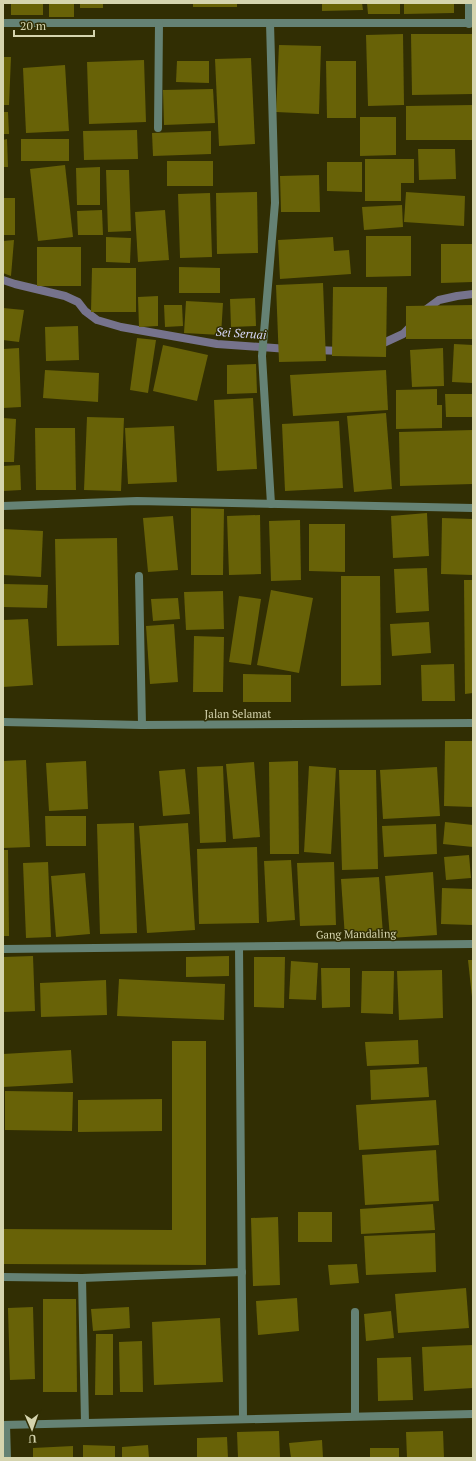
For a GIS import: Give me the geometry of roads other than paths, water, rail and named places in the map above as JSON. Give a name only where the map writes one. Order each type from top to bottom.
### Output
[{"type":"street","points":[[3,23],[471,23],[469,3]]},
{"type":"street","points":[[158,128],[159,23]]},
{"type":"street","points":[[270,23],[275,203],[262,356],[271,504]]},
{"type":"street","points":[[3,506],[137,501],[473,508]]},
{"type":"street","points":[[139,576],[142,725]]},
{"type":"street","name":"Jalan Selamat","points":[[3,722],[142,725],[473,723]]},
{"type":"street","name":"Gang Mandaling","points":[[3,949],[473,944]]},
{"type":"street","points":[[239,947],[243,1419]]},
{"type":"street","points":[[3,1277],[82,1278],[242,1272]]},
{"type":"street","points":[[82,1278],[85,1423]]},
{"type":"street","points":[[355,1312],[355,1416]]},
{"type":"street","points":[[7,1458],[5,1425],[473,1414]]},
{"type":"waterway","name":"Sei Seruai","points":[[3,280],[65,296],[78,302],[85,311],[97,320],[121,327],[217,344],[288,349]]},
{"type":"waterway","name":"Sei Seruai","points":[[424,311],[439,300],[473,294]]},
{"type":"waterway","name":"Sei Seruai","points":[[377,346],[403,334],[414,323]]},
{"type":"waterway","name":"Sei Seruai","points":[[315,350],[342,351]]}]
